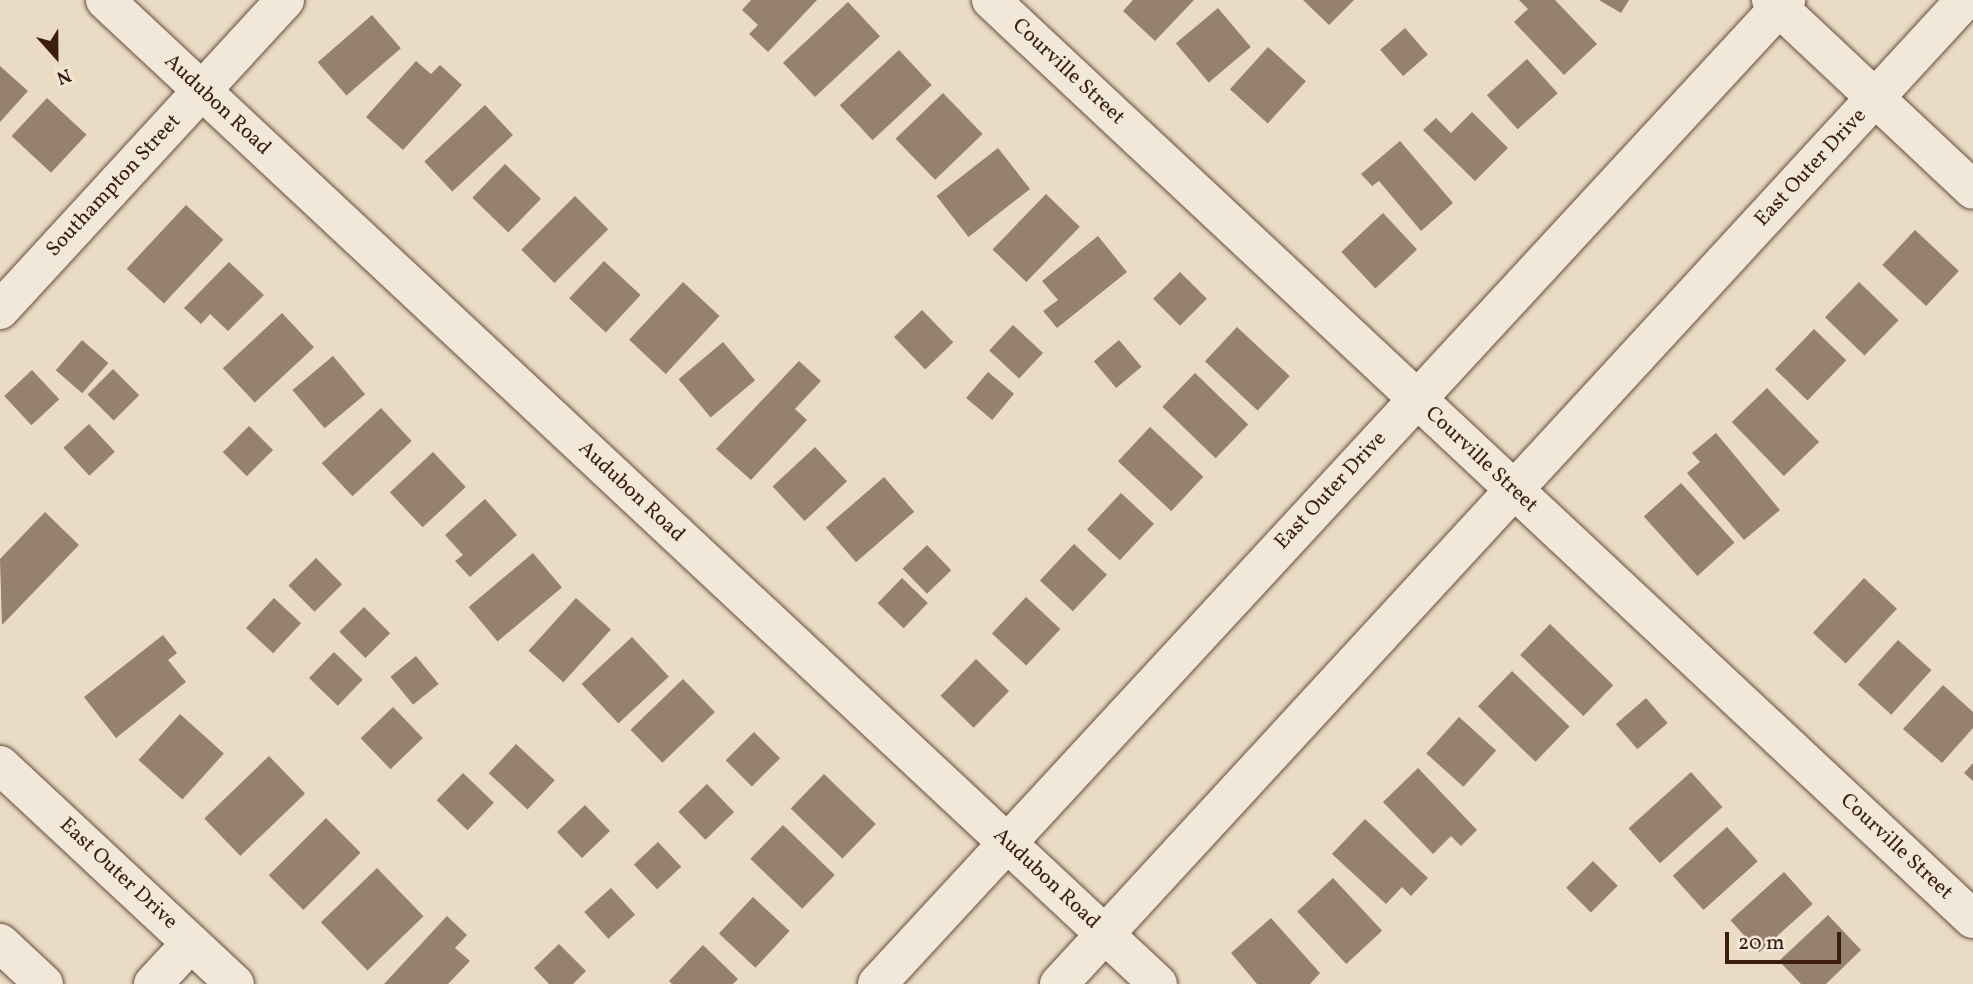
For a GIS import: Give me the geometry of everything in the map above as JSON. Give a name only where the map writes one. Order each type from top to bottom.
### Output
[{"type":"street","name":"Audubon Road","points":[[105,0],[1158,984]]},
{"type":"street","name":"Southampton Street","points":[[0,310],[285,0]]},
{"type":"street","name":"Courville Street","points":[[991,0],[1973,919]]},
{"type":"street","name":"East Outer Drive","points":[[1059,984],[1965,0]]},
{"type":"street","name":"East Outer Drive","points":[[877,984],[1778,3]]},
{"type":"street","points":[[1778,3],[1875,99],[1973,190]]},
{"type":"street","name":"East Outer Drive","points":[[0,765],[235,984]]},
{"type":"street","points":[[0,943],[44,984]]},
{"type":"street","points":[[153,984],[191,943]]},
{"type":"building","points":[[751,0],[817,0],[768,52],[749,34],[758,25],[742,10]]},
{"type":"building","points":[[1133,0],[1194,0],[1155,41],[1123,11]]},
{"type":"building","points":[[1303,0],[1354,0],[1329,25]]},
{"type":"building","points":[[1519,0],[1555,0],[1597,44],[1564,75],[1514,22],[1528,9]]},
{"type":"building","points":[[1599,0],[1629,0],[1621,13]]},
{"type":"building","points":[[848,2],[880,36],[815,97],[783,63]]},
{"type":"building","points":[[1218,8],[1251,47],[1209,82],[1176,43]]},
{"type":"building","points":[[372,15],[401,48],[347,95],[318,62]]},
{"type":"building","points":[[1405,28],[1428,54],[1403,76],[1380,50]]},
{"type":"building","points":[[1268,47],[1306,81],[1268,123],[1230,89]]},
{"type":"building","points":[[899,50],[932,85],[872,140],[840,105]]},
{"type":"building","points":[[1527,59],[1558,93],[1518,129],[1487,95]]},
{"type":"building","points":[[416,61],[431,74],[440,65],[462,85],[403,150],[366,117]]},
{"type":"building","points":[[0,66],[28,91],[0,122]]},
{"type":"building","points":[[943,93],[983,134],[935,180],[896,139]]},
{"type":"building","points":[[47,98],[86,135],[51,173],[12,136]]},
{"type":"building","points":[[485,105],[513,135],[452,192],[424,162]]},
{"type":"building","points":[[1472,112],[1508,148],[1475,181],[1423,130],[1436,118],[1451,133]]},
{"type":"building","points":[[1400,141],[1453,203],[1421,231],[1379,181],[1372,186],[1361,174]]},
{"type":"building","points":[[998,148],[1030,189],[969,237],[937,196]]},
{"type":"building","points":[[505,164],[541,199],[508,233],[472,198]]},
{"type":"building","points":[[1046,194],[1080,227],[1026,282],[993,249]]},
{"type":"building","points":[[575,196],[608,229],[554,283],[521,250]]},
{"type":"building","points":[[186,205],[223,240],[164,303],[127,269]]},
{"type":"building","points":[[1383,213],[1417,250],[1375,288],[1341,252]]},
{"type":"building","points":[[1915,230],[1959,271],[1926,306],[1882,265]]},
{"type":"building","points":[[1098,236],[1127,272],[1057,328],[1043,311],[1058,300],[1042,281]]},
{"type":"building","points":[[604,261],[641,295],[606,332],[569,298]]},
{"type":"building","points":[[229,262],[264,295],[228,331],[210,314],[201,324],[184,308]]},
{"type":"building","points":[[1180,272],[1207,299],[1180,326],[1153,299]]},
{"type":"building","points":[[683,282],[720,316],[666,374],[629,340]]},
{"type":"building","points":[[1859,282],[1899,320],[1865,355],[1825,317]]},
{"type":"building","points":[[922,310],[953,342],[925,369],[894,337]]},
{"type":"building","points":[[282,313],[314,347],[255,403],[223,368]]},
{"type":"building","points":[[1013,325],[1043,353],[1019,379],[989,351]]},
{"type":"building","points":[[1237,327],[1290,376],[1258,410],[1205,361]]},
{"type":"building","points":[[1814,329],[1846,360],[1807,401],[1775,369]]},
{"type":"building","points":[[82,340],[108,363],[82,393],[56,370]]},
{"type":"building","points":[[1119,340],[1141,367],[1116,388],[1094,361]]},
{"type":"building","points":[[723,342],[755,380],[711,418],[679,379]]},
{"type":"building","points":[[333,356],[365,394],[325,428],[292,390]]},
{"type":"building","points":[[799,361],[821,381],[795,409],[807,420],[751,480],[716,449]]},
{"type":"building","points":[[113,369],[139,395],[114,421],[88,394]]},
{"type":"building","points":[[32,370],[59,399],[31,425],[4,396]]},
{"type":"building","points":[[988,372],[1014,394],[992,420],[966,398]]},
{"type":"building","points":[[1195,373],[1248,424],[1216,458],[1162,407]]},
{"type":"building","points":[[1767,388],[1819,442],[1784,476],[1732,422]]},
{"type":"building","points":[[381,408],[412,441],[352,496],[322,463]]},
{"type":"building","points":[[89,424],[115,452],[89,476],[63,448]]},
{"type":"building","points":[[249,426],[273,450],[247,476],[223,452]]},
{"type":"building","points":[[1150,427],[1203,477],[1171,511],[1118,461]]},
{"type":"building","points":[[1716,433],[1780,510],[1744,540],[1687,473],[1700,462],[1692,453]]},
{"type":"building","points":[[815,447],[847,481],[805,521],[773,487]]},
{"type":"building","points":[[433,452],[466,487],[423,527],[390,492]]},
{"type":"building","points":[[884,477],[914,512],[856,562],[826,528]]},
{"type":"building","points":[[1681,483],[1735,542],[1697,576],[1644,516]]},
{"type":"building","points":[[1121,493],[1154,524],[1120,560],[1087,530]]},
{"type":"building","points":[[485,499],[517,535],[470,577],[455,561],[463,555],[445,535]]},
{"type":"building","points":[[45,512],[79,545],[2,625],[0,559]]},
{"type":"building","points":[[1074,544],[1107,575],[1073,611],[1040,581]]},
{"type":"building","points":[[927,545],[951,570],[927,594],[903,569]]},
{"type":"building","points":[[533,553],[562,587],[498,641],[469,607]]},
{"type":"building","points":[[316,558],[342,584],[315,612],[288,586]]},
{"type":"building","points":[[902,578],[928,603],[904,628],[878,603]]},
{"type":"building","points":[[1864,578],[1897,609],[1846,664],[1813,633]]},
{"type":"building","points":[[1026,597],[1060,629],[1026,666],[992,634]]},
{"type":"building","points":[[274,598],[301,623],[273,653],[246,628]]},
{"type":"building","points":[[576,598],[611,629],[563,682],[528,651]]},
{"type":"building","points":[[364,607],[390,633],[365,658],[339,632]]},
{"type":"building","points":[[1550,624],[1613,685],[1583,716],[1520,655]]},
{"type":"building","points":[[163,635],[177,653],[168,660],[186,682],[116,738],[84,697]]},
{"type":"building","points":[[632,637],[669,676],[618,724],[582,684]]},
{"type":"building","points":[[1898,640],[1931,670],[1891,715],[1858,685]]},
{"type":"building","points":[[334,652],[363,680],[338,706],[309,678]]},
{"type":"building","points":[[416,656],[439,684],[413,705],[390,677]]},
{"type":"building","points":[[976,659],[1009,691],[974,728],[941,696]]},
{"type":"building","points":[[1512,671],[1570,727],[1536,762],[1478,706]]},
{"type":"building","points":[[683,679],[715,712],[662,763],[630,730]]},
{"type":"building","points":[[1943,685],[1973,712],[1973,728],[1942,763],[1903,729]]},
{"type":"building","points":[[1646,698],[1668,723],[1637,749],[1616,724]]},
{"type":"building","points":[[393,707],[423,738],[391,769],[361,738]]},
{"type":"building","points":[[180,714],[224,753],[182,800],[139,760]]},
{"type":"building","points":[[1459,717],[1496,750],[1463,787],[1426,753]]},
{"type":"building","points":[[754,732],[780,758],[752,786],[726,760]]},
{"type":"building","points":[[516,744],[555,780],[527,809],[489,773]]},
{"type":"building","points":[[269,756],[305,793],[240,856],[204,819]]},
{"type":"building","points":[[1973,763],[1973,781],[1964,773]]},
{"type":"building","points":[[1418,768],[1477,830],[1461,846],[1451,836],[1433,854],[1383,802]]},
{"type":"building","points":[[1691,772],[1722,807],[1660,863],[1629,828]]},
{"type":"building","points":[[463,773],[494,803],[468,830],[437,800]]},
{"type":"building","points":[[824,774],[876,824],[842,859],[791,809]]},
{"type":"building","points":[[707,784],[734,812],[705,840],[678,812]]},
{"type":"building","points":[[585,805],[610,831],[582,858],[557,832]]},
{"type":"building","points":[[326,818],[361,853],[303,910],[269,875]]},
{"type":"building","points":[[1365,819],[1428,878],[1411,896],[1402,887],[1386,904],[1332,854]]},
{"type":"building","points":[[783,825],[835,875],[802,909],[750,859]]},
{"type":"building","points":[[1727,827],[1758,861],[1704,910],[1673,876]]},
{"type":"building","points":[[658,842],[681,867],[657,889],[634,865]]},
{"type":"building","points":[[1593,861],[1618,886],[1591,913],[1566,888]]},
{"type":"building","points":[[377,868],[424,916],[367,970],[321,922]]},
{"type":"building","points":[[1784,872],[1813,904],[1759,952],[1730,920]]},
{"type":"building","points":[[1333,878],[1382,931],[1346,964],[1297,911]]},
{"type":"building","points":[[611,888],[635,915],[608,939],[584,912]]},
{"type":"building","points":[[753,897],[790,931],[755,968],[719,934]]},
{"type":"building","points":[[1828,915],[1861,950],[1826,984],[1801,984],[1779,961]]},
{"type":"building","points":[[447,916],[467,935],[455,948],[470,961],[448,984],[384,984]]},
{"type":"building","points":[[1271,918],[1320,973],[1310,984],[1257,984],[1231,953]]},
{"type":"building","points":[[559,944],[586,971],[573,984],[549,984],[534,968]]},
{"type":"building","points":[[703,945],[738,979],[733,984],[672,984],[669,981]]}]
